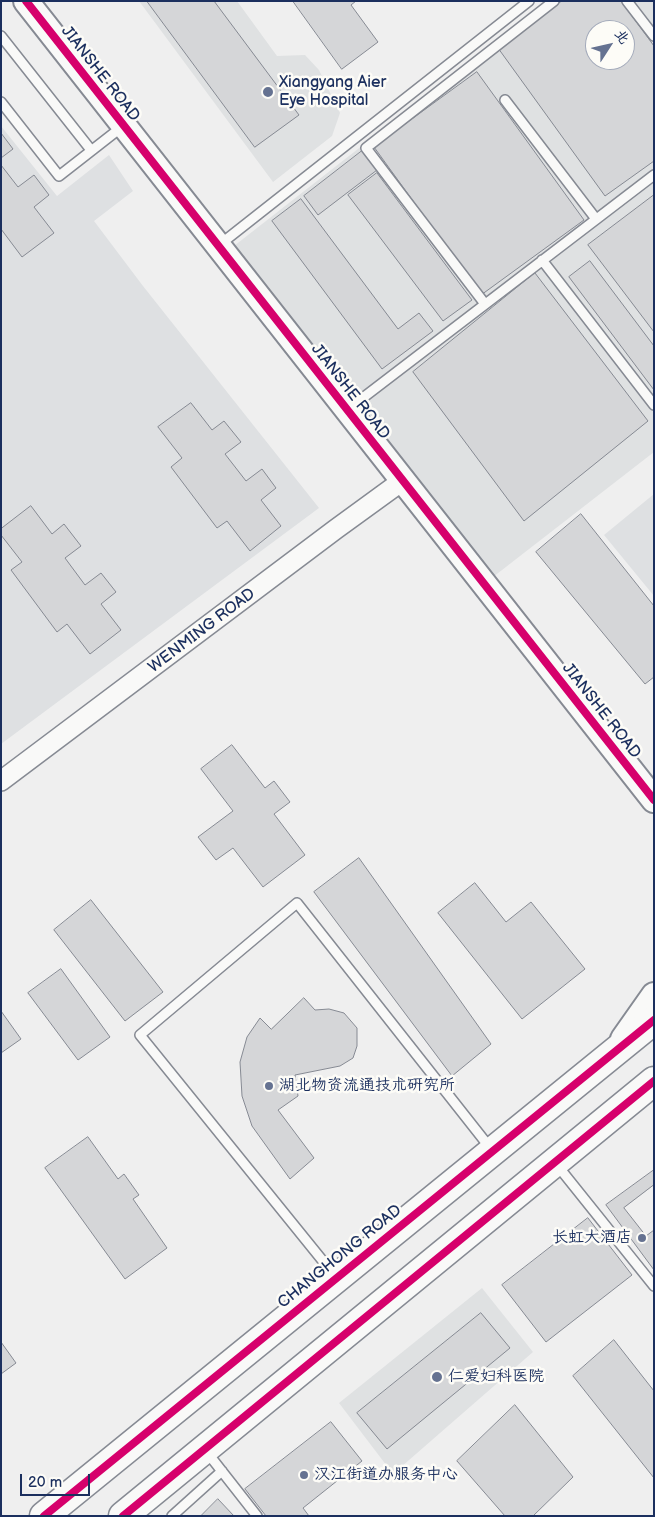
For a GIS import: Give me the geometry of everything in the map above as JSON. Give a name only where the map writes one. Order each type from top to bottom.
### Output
[{"type":"highway","name":"CHANGHONG ROAD","points":[[44,1516],[654,1020]]},
{"type":"highway","points":[[123,1516],[647,1088]]},
{"type":"street","name":"JIANSHE ROAD","points":[[26,1],[654,800]]},
{"type":"street","name":"WENMING ROAD","points":[[1,781],[402,481]]},
{"type":"street","points":[[613,1054],[654,995]]},
{"type":"lane","points":[[218,246],[529,1]]},
{"type":"lane","points":[[485,304],[366,148],[554,1]]},
{"type":"lane","points":[[627,1],[654,36]]},
{"type":"lane","points":[[1,36],[91,150]]},
{"type":"lane","points":[[505,100],[596,219]]},
{"type":"lane","points":[[1,102],[59,176],[123,126]]},
{"type":"lane","points":[[347,410],[654,175]]},
{"type":"lane","points":[[542,260],[654,405]]},
{"type":"lane","points":[[336,1278],[140,1035],[297,902],[493,1151]]},
{"type":"lane","points":[[555,1162],[654,1286]]},
{"type":"lane","points":[[205,1449],[256,1516]]},
{"type":"lane","points":[[172,1516],[222,1471]]},
{"type":"shaded area","name":"Xiangyang Aier Eye Hospital","points":[[139,1],[237,1],[277,56],[305,55],[319,70],[340,113],[332,136],[273,182]]},
{"type":"shaded area","points":[[547,1],[654,1],[654,452],[493,577],[234,246]]},
{"type":"shaded area","points":[[1,126],[57,196],[109,155],[133,191],[94,221],[143,286],[319,508],[1,744]]},
{"type":"shaded area","points":[[654,494],[654,596],[604,535]]},
{"type":"shaded area","name":"仁爱妇科医院","points":[[482,1288],[533,1352],[393,1474],[339,1403]]},
{"type":"building","name":"Xiangyang Aier Eye Hospital","points":[[147,1],[214,1],[299,115],[255,147]]},
{"type":"building","points":[[293,1],[356,1],[351,5],[378,42],[342,69]]},
{"type":"building","points":[[562,1],[621,1],[635,20],[585,20],[585,70],[635,70],[635,20],[654,46],[654,161],[605,196],[498,48]]},
{"type":"building","points":[[477,72],[584,220],[481,295],[374,147]]},
{"type":"building","points":[[1,133],[13,149],[1,158]]},
{"type":"building","points":[[362,151],[377,170],[318,215],[304,196]]},
{"type":"building","points":[[1,165],[18,187],[34,175],[49,195],[34,207],[54,233],[22,257],[1,229]]},
{"type":"building","points":[[377,173],[472,300],[443,321],[348,195]]},
{"type":"building","points":[[654,195],[654,332],[588,245]]},
{"type":"building","points":[[301,199],[398,329],[419,313],[433,331],[382,369],[272,221]]},
{"type":"building","points":[[590,261],[654,346],[654,390],[569,277]]},
{"type":"building","points":[[535,273],[648,421],[524,521],[413,372]]},
{"type":"building","points":[[191,403],[212,430],[224,421],[241,442],[225,454],[246,481],[262,469],[276,488],[261,500],[281,526],[250,551],[227,521],[217,528],[171,467],[182,458],[158,427]]},
{"type":"building","points":[[31,506],[52,534],[64,524],[81,546],[65,558],[85,585],[101,573],[116,592],[101,604],[121,630],[90,654],[67,624],[57,632],[11,570],[22,562],[1,535],[1,529]]},
{"type":"building","points":[[581,514],[654,606],[654,677],[645,684],[536,552]]},
{"type":"building","points":[[232,745],[265,788],[274,781],[290,802],[274,814],[305,855],[263,887],[233,848],[216,860],[198,837],[233,811],[201,769]]},
{"type":"building","points":[[359,858],[491,1044],[452,1076],[314,892]]},
{"type":"building","points":[[475,883],[506,922],[531,902],[585,969],[522,1019],[438,913]]},
{"type":"building","points":[[91,900],[163,992],[125,1021],[54,930]]},
{"type":"building","points":[[61,969],[110,1037],[78,1060],[28,993]]},
{"type":"building","name":"湖北物资流通技术研究所","points":[[304,998],[315,1010],[329,1009],[344,1013],[357,1028],[357,1046],[353,1058],[340,1066],[295,1075],[298,1096],[278,1110],[314,1158],[290,1179],[252,1126],[242,1096],[240,1062],[247,1037],[260,1018],[271,1029]]},
{"type":"building","points":[[1,1011],[21,1039],[1,1053]]},
{"type":"building","points":[[88,1137],[118,1179],[124,1174],[139,1195],[133,1199],[167,1248],[125,1279],[45,1168]]},
{"type":"building","name":"长虹大酒店","points":[[654,1170],[654,1270],[606,1205]]},
{"type":"building","points":[[654,1185],[654,1230],[646,1236],[624,1208]]},
{"type":"building","points":[[588,1218],[632,1275],[546,1342],[502,1285]]},
{"type":"building","points":[[481,1313],[510,1348],[387,1449],[357,1413]]},
{"type":"building","points":[[614,1340],[654,1391],[654,1478],[573,1376]]},
{"type":"building","points":[[1,1342],[16,1363],[1,1374]]},
{"type":"building","points":[[515,1405],[573,1477],[533,1516],[505,1516],[457,1461]]},
{"type":"building","name":"汉江街道办服务中心","points":[[331,1422],[362,1461],[303,1508],[309,1516],[266,1516],[245,1489]]},
{"type":"building","points":[[218,1499],[234,1516],[201,1516]]},
{"type":"cycle path","points":[[26,1],[654,800]]},
{"type":"cycle path","points":[[44,1516],[654,1020]]},
{"type":"cycle path","points":[[123,1516],[654,1081]]},
{"type":"place","name":"Xiangyang Aier Eye Hospital","points":[[268,92]]},
{"type":"place","name":"湖北物资流通技术研究所","points":[[269,1086]]},
{"type":"place","name":"长虹大酒店","points":[[642,1238]]},
{"type":"place","name":"仁爱妇科医院","points":[[437,1377]]},
{"type":"place","name":"汉江街道办服务中心","points":[[304,1475]]}]
